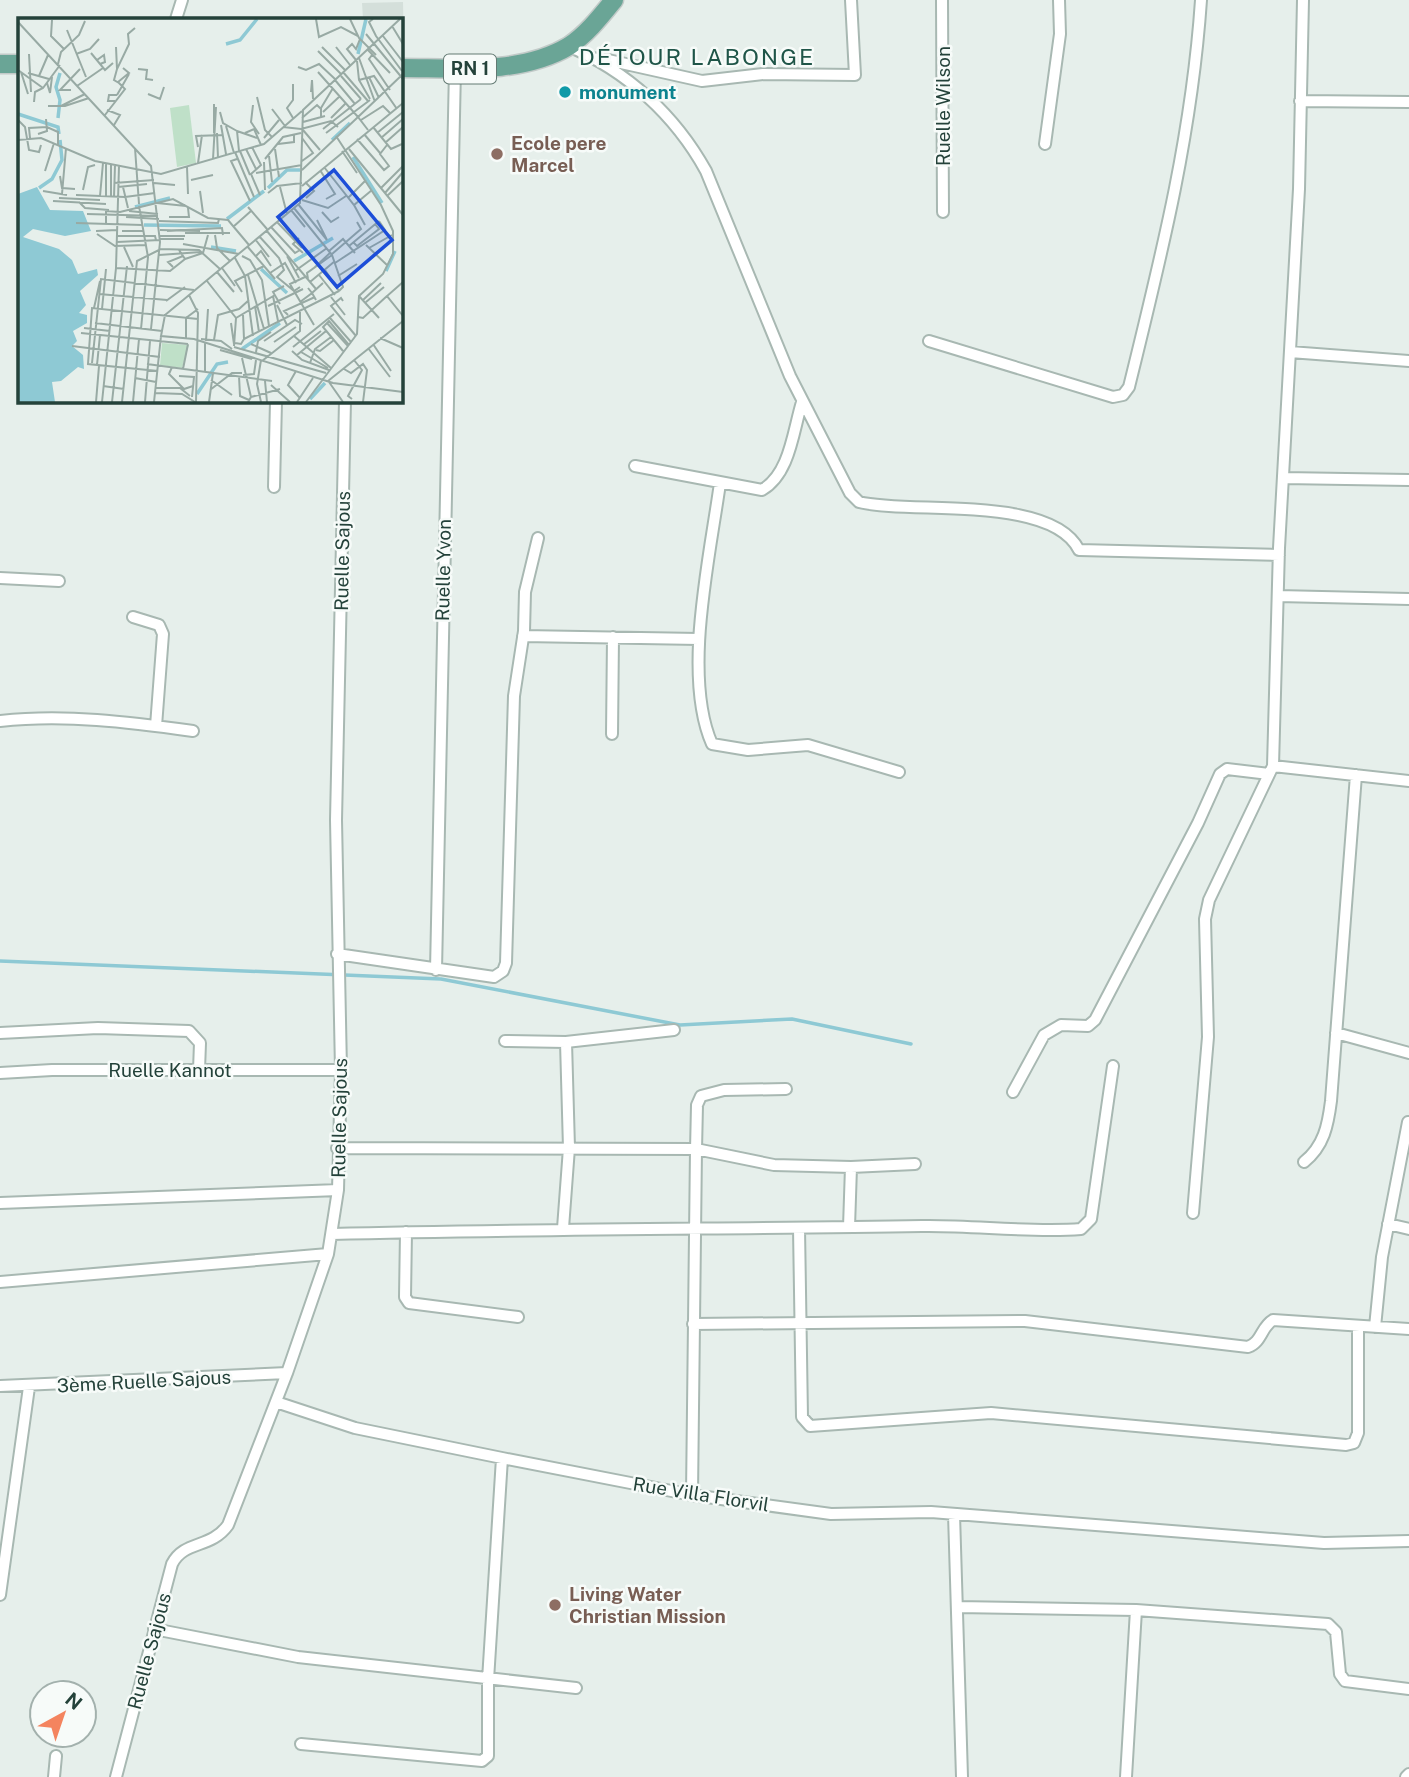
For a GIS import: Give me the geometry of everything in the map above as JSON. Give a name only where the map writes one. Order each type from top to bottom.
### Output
[{"type":"main road","name":"RN 1","points":[[402,68],[500,67],[539,57],[568,46],[593,26],[614,0]]},
{"type":"main road","points":[[0,64],[18,64]]},
{"type":"street","points":[[176,18],[182,0]]},
{"type":"street","points":[[568,46],[596,58],[702,81],[763,74],[855,75],[851,0]]},
{"type":"street","name":"Ruelle Wilson","points":[[942,0],[943,212]]},
{"type":"street","points":[[1045,144],[1060,34],[1059,0]]},
{"type":"street","points":[[929,341],[1113,397],[1123,395],[1129,387],[1176,198],[1188,130],[1201,0]]},
{"type":"street","points":[[1193,1213],[1208,1037],[1205,919],[1217,880],[1271,770],[1279,555],[1299,189],[1303,0]]},
{"type":"street","points":[[596,58],[667,113],[689,140],[706,171],[802,402],[830,460],[859,502],[941,506],[1020,515],[1066,533],[1079,550],[1279,555]]},
{"type":"street","name":"Ruelle Yvon","points":[[436,970],[455,69]]},
{"type":"street","points":[[1300,101],[1409,102]]},
{"type":"street","points":[[1290,352],[1409,361]]},
{"type":"street","points":[[274,487],[276,402]]},
{"type":"street","name":"Ruelle Sajous","points":[[116,1777],[176,1555],[181,1550],[216,1540],[228,1525],[287,1373],[328,1254],[332,1234],[338,1190],[341,1070],[336,821],[345,402]]},
{"type":"street","points":[[635,466],[762,490],[775,483],[782,470],[802,402]]},
{"type":"street","points":[[1283,478],[1409,480]]},
{"type":"street","points":[[720,483],[699,639],[703,724],[712,744],[748,750],[808,745],[899,772]]},
{"type":"street","points":[[337,954],[494,977],[503,971],[506,963],[514,696],[523,636],[525,592],[538,538]]},
{"type":"street","points":[[0,578],[59,581]]},
{"type":"street","points":[[1278,596],[1409,600]]},
{"type":"street","points":[[133,617],[159,625],[163,634],[156,726]]},
{"type":"street","points":[[523,636],[699,639]]},
{"type":"street","points":[[611,734],[613,637]]},
{"type":"street","points":[[0,721],[45,716],[193,731]]},
{"type":"street","points":[[1013,1092],[1044,1035],[1061,1025],[1088,1026],[1095,1020],[1198,823],[1220,774],[1227,769],[1271,770],[1409,781]]},
{"type":"street","points":[[1304,1162],[1320,1144],[1327,1129],[1356,775]]},
{"type":"street","points":[[0,1033],[98,1028],[189,1031],[200,1043],[199,1070]]},
{"type":"street","points":[[505,1041],[566,1042],[674,1030]]},
{"type":"street","points":[[1336,1033],[1409,1053]]},
{"type":"street","points":[[563,1228],[569,1148],[566,1042]]},
{"type":"street","points":[[332,1234],[563,1228],[693,1230],[849,1227],[1075,1230],[1086,1227],[1091,1219],[1113,1066]]},
{"type":"street","name":"Ruelle Kannot","points":[[0,1073],[52,1070],[341,1070]]},
{"type":"street","points":[[692,1495],[693,1230],[697,1105],[701,1096],[724,1090],[786,1089]]},
{"type":"street","points":[[1375,1326],[1388,1224],[1408,1122]]},
{"type":"street","points":[[337,1147],[696,1149],[774,1165],[851,1167],[915,1164]]},
{"type":"street","points":[[849,1227],[851,1167]]},
{"type":"street","points":[[0,1203],[338,1190]]},
{"type":"street","points":[[1388,1224],[1409,1229]]},
{"type":"street","points":[[799,1228],[802,1417],[810,1426],[990,1413],[1346,1445],[1354,1443],[1358,1433],[1358,1326]]},
{"type":"street","points":[[406,1232],[405,1297],[408,1303],[518,1317]]},
{"type":"street","points":[[0,1282],[328,1254]]},
{"type":"street","points":[[693,1324],[1025,1321],[1248,1347],[1257,1342],[1273,1320],[1409,1329]]},
{"type":"street","name":"3ème Ruelle Sajous","points":[[0,1386],[29,1387],[287,1373]]},
{"type":"street","points":[[0,1595],[29,1387]]},
{"type":"street","name":"Rue Villa Florvil","points":[[276,1402],[355,1428],[502,1458],[692,1495],[831,1514],[931,1512],[1324,1544],[1409,1541]]},
{"type":"street","points":[[301,1744],[482,1761],[490,1751],[488,1679],[502,1458]]},
{"type":"street","points":[[954,1514],[962,1777]]},
{"type":"street","points":[[957,1607],[1136,1610],[1331,1625],[1336,1632],[1340,1674],[1345,1681],[1409,1689]]},
{"type":"street","points":[[1126,1777],[1136,1610]]},
{"type":"street","points":[[154,1629],[298,1657],[576,1688]]},
{"type":"street","points":[[54,1777],[56,1756]]},
{"type":"shaded area","points":[[403,2],[404,52],[402,18],[363,18],[362,3]]},
{"type":"waterway","points":[[0,961],[441,979],[680,1025],[792,1019],[911,1044]]},
{"type":"place","name":"monument","points":[[565,92]]},
{"type":"place","name":"Ecole pere Marcel","points":[[497,154]]},
{"type":"place","name":"Living Water Christian Mission","points":[[555,1605]]},
{"type":"district","name":"DÉTOUR LABONGE","points":[[697,57]]}]
